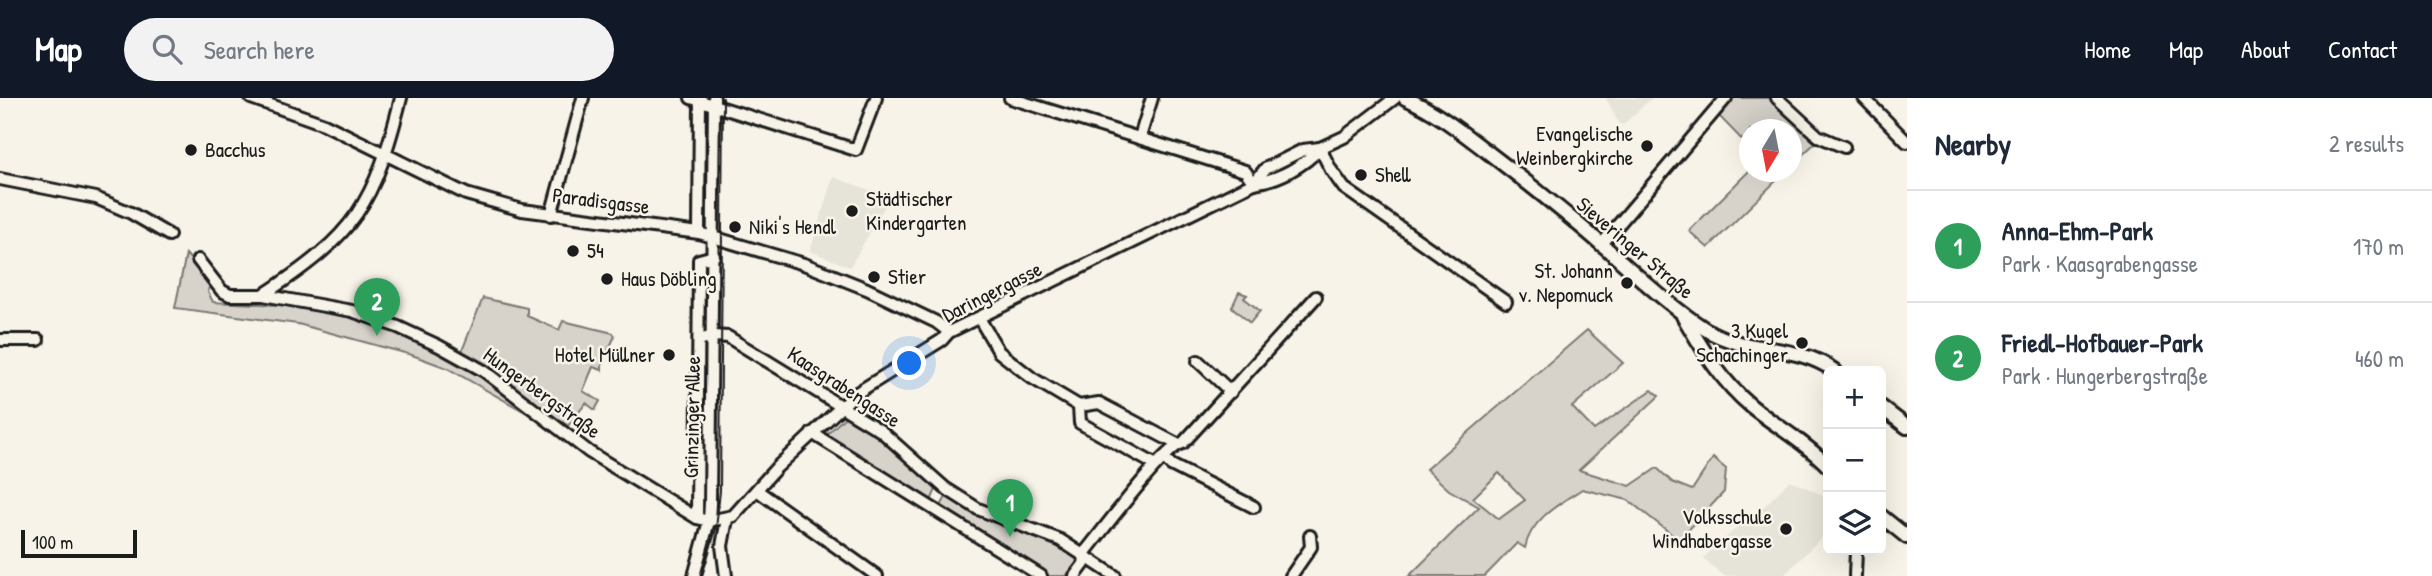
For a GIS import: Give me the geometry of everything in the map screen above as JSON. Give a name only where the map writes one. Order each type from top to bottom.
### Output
[{"type":"main road","name":"Sieveringer Straße","points":[[1405,98],[1448,122],[1525,181],[1681,313],[1700,333],[1710,363],[1730,386],[1753,408],[1799,439],[1823,461]]},
{"type":"main road","points":[[1700,333],[1751,348],[1783,349],[1808,356],[1826,366]]},
{"type":"main road","points":[[1886,411],[1907,427]]},
{"type":"main road","points":[[1886,520],[1907,537]]},
{"type":"street","name":"Paradisgasse","points":[[251,98],[313,120],[466,194],[551,215],[699,233],[804,264],[858,285],[936,322],[948,331]]},
{"type":"street","points":[[263,295],[331,246],[365,203],[387,154],[401,98]]},
{"type":"street","points":[[551,215],[583,98]]},
{"type":"street","points":[[699,233],[697,99],[714,102],[856,150],[876,98]]},
{"type":"street","points":[[1010,98],[1245,170],[1254,183]]},
{"type":"street","points":[[1140,137],[1152,98]]},
{"type":"street","name":"Daringergasse","points":[[727,519],[758,491],[811,433],[855,394],[942,340],[948,331],[1254,183],[1265,169],[1303,150],[1320,148],[1344,137],[1395,98]]},
{"type":"street","points":[[1601,244],[1726,98]]},
{"type":"street","points":[[1777,98],[1818,136],[1844,147]]},
{"type":"street","points":[[1864,98],[1907,142]]},
{"type":"street","name":"Grinzinger Allee","points":[[694,576],[709,521],[715,239],[714,102]]},
{"type":"street","points":[[1320,148],[1344,188],[1506,302]]},
{"type":"street","points":[[0,179],[96,198],[131,213],[169,235]]},
{"type":"street","name":"Grinzinger Allee","points":[[697,519],[699,260],[714,256]]},
{"type":"street","name":"Hungerbergstraße","points":[[198,260],[222,291],[237,297],[263,295],[352,312],[398,327],[439,346],[484,370],[589,452],[697,519],[709,521]]},
{"type":"street","points":[[1075,576],[1084,564],[1086,551],[1160,461],[1177,444],[1183,443],[1316,298]]},
{"type":"street","points":[[979,318],[1008,361],[1079,406],[1099,403],[1177,444]]},
{"type":"street","points":[[699,340],[713,336]]},
{"type":"street","name":"Kaasgrabengasse","points":[[713,336],[728,337],[844,406],[881,431],[946,488],[978,509],[1060,540],[1115,576]]},
{"type":"street","points":[[0,341],[38,340]]},
{"type":"street","points":[[1198,361],[1231,392]]},
{"type":"street","points":[[1079,406],[1080,423],[1254,507]]},
{"type":"street","points":[[811,433],[1041,576]]},
{"type":"street","points":[[933,508],[946,488]]},
{"type":"street","points":[[758,491],[877,576]]},
{"type":"street","points":[[709,521],[727,519],[722,546],[726,576]]},
{"type":"street","points":[[1291,576],[1311,547],[1310,536]]},
{"type":"street","points":[[1855,576],[1856,555]]},
{"type":"shaded area","points":[[1606,98],[1652,98],[1623,125],[1619,124]]},
{"type":"shaded area","points":[[1733,98],[1773,98],[1794,119],[1739,119],[1739,137],[1719,116]]},
{"type":"shaded area","points":[[1802,126],[1817,141],[1802,155]]},
{"type":"shaded area","name":"Städtischer Kindergarten","points":[[833,177],[890,197],[850,267],[810,251]]},
{"type":"shaded area","points":[[1739,181],[1775,182],[1708,248],[1689,231]]},
{"type":"shaded area","points":[[186,254],[210,281],[208,292],[213,302],[314,308],[375,322],[453,359],[548,425],[447,368],[412,355],[298,324],[175,308]]},
{"type":"shaded area","points":[[1239,292],[1247,295],[1244,298],[1260,311],[1250,323],[1232,307]]},
{"type":"shaded area","points":[[483,298],[527,308],[527,316],[559,330],[563,321],[613,333],[615,336],[602,363],[602,370],[593,367],[583,391],[600,401],[595,410],[586,403],[568,426],[462,351]]},
{"type":"shaded area","points":[[1587,330],[1623,363],[1572,407],[1594,430],[1652,390],[1659,396],[1579,470],[1630,486],[1657,468],[1672,482],[1692,490],[1713,458],[1726,469],[1724,492],[1679,540],[1628,500],[1582,489],[1540,521],[1528,538],[1525,548],[1517,543],[1485,576],[1409,576],[1479,507],[1449,490],[1426,469]],"holes":[[[1499,473],[1525,500],[1499,519],[1473,498]]]},
{"type":"shaded area","points":[[846,416],[879,437],[937,487],[931,501],[824,437]]},
{"type":"shaded area","name":"Volksschule Windhabergasse","points":[[1790,480],[1823,496],[1823,536],[1783,576],[1724,576],[1703,558],[1750,516],[1754,517]]},
{"type":"shaded area","points":[[947,495],[993,522],[1077,555],[1076,564],[1066,576],[1047,576],[1010,553],[1008,548],[1000,546],[940,508]]},
{"type":"tram line","points":[[702,576],[716,529],[720,491],[723,98]]},
{"type":"place","name":"Evangelische Weinbergkirche","points":[[1647,146]]},
{"type":"place","name":"Bacchus","points":[[191,150]]},
{"type":"place","name":"Shell","points":[[1361,175]]},
{"type":"place","name":"Städtischer Kindergarten","points":[[852,211]]},
{"type":"place","name":"Niki's Hendl","points":[[735,227]]},
{"type":"place","name":"54","points":[[573,251]]},
{"type":"place","name":"Stier","points":[[874,277]]},
{"type":"place","name":"Haus Döbling","points":[[607,279]]},
{"type":"place","name":"St. Johann v. Nepomuck","points":[[1627,283]]},
{"type":"place","name":"Friedl-Hofbauer-Park","points":[[377,336]]},
{"type":"place","name":"3 Kugel Schachinger","points":[[1802,343]]},
{"type":"place","name":"Hotel Müllner","points":[[669,355]]},
{"type":"place","name":"Volksschule Windhabergasse","points":[[1786,529]]},
{"type":"place","name":"Anna-Ehm-Park","points":[[1010,537]]}]
